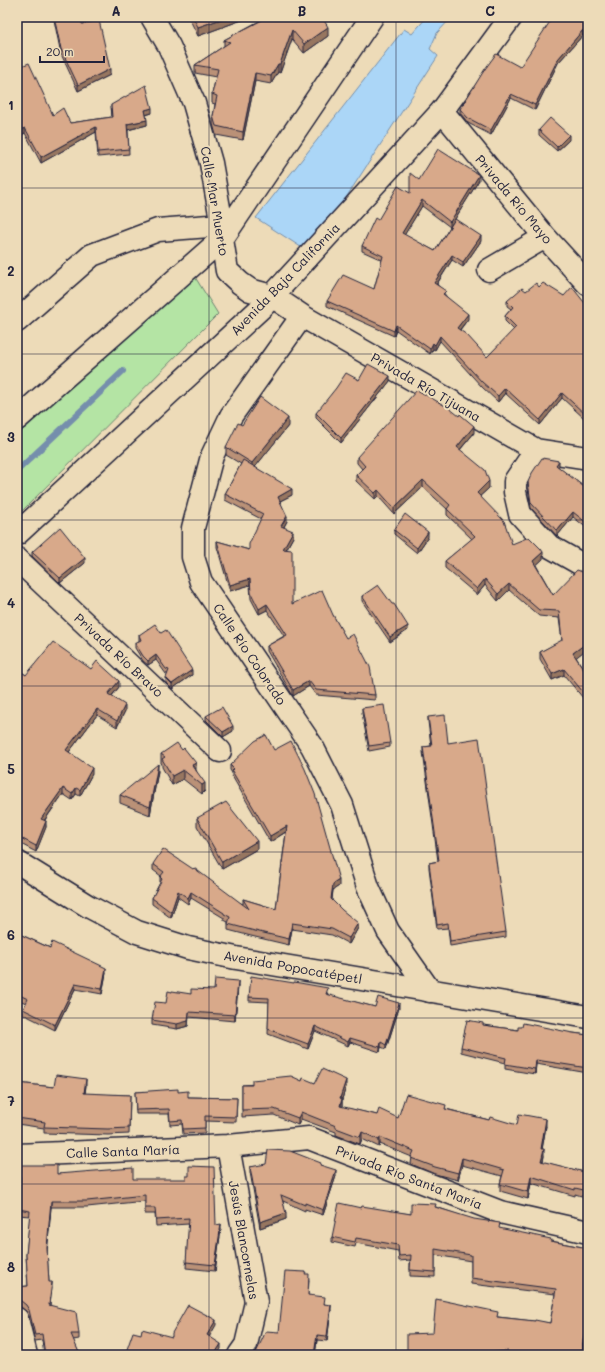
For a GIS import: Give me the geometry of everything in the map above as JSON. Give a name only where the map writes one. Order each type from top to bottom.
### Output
[{"type":"street","name":"Calle Mar Muerto","points":[[152,17],[169,46],[194,103],[211,163],[227,271],[250,290],[272,296]]},
{"type":"street","points":[[17,419],[222,232],[372,17]]},
{"type":"street","name":"Avenida Baja California","points":[[17,534],[272,296],[442,111],[511,17]]},
{"type":"street","name":"Privada Río Mayo","points":[[442,111],[545,237],[588,284]]},
{"type":"street","points":[[17,321],[92,255],[158,230],[222,232]]},
{"type":"street","points":[[489,270],[545,237]]},
{"type":"street","name":"Privada Río Tijuana","points":[[272,296],[302,316],[536,450],[588,458]]},
{"type":"street","name":"Calle Río Colorado","points":[[302,316],[231,416],[212,456],[193,528],[193,557],[200,582],[312,746],[342,805],[368,887],[388,931],[430,991]]},
{"type":"street","points":[[536,450],[515,481],[515,492],[520,514],[549,546],[588,568]]},
{"type":"street","name":"Privada Río Bravo","points":[[17,559],[220,751]]},
{"type":"street","name":"Avenida Popocatépetl","points":[[17,862],[88,906],[137,932],[188,948],[244,959],[588,1017]]},
{"type":"street","name":"Privada Río Santa María","points":[[228,1146],[309,1138],[500,1212],[588,1232]]},
{"type":"street","name":"Calle Santa María","points":[[17,1155],[228,1146]]},
{"type":"street","name":"Jesús Blancornelas","points":[[228,1146],[256,1302],[246,1345],[239,1355]]},
{"type":"street","points":[[17,1319],[26,1355]]},
{"type":"green space","points":[[195,277],[218,314],[17,516],[17,435]]},
{"type":"water","points":[[427,17],[452,17],[437,33],[430,49],[438,56],[310,253],[256,218],[404,29],[412,34]]},
{"type":"building","points":[[54,17],[81,17],[82,24],[99,20],[110,69],[78,85],[61,49]]},
{"type":"building","points":[[193,17],[227,17],[198,27]]},
{"type":"building","points":[[261,17],[322,17],[328,27],[304,44],[292,30],[280,64],[278,64],[271,76],[255,73],[243,132],[216,126],[213,116],[217,96],[212,94],[218,69],[195,65],[230,42],[224,40],[262,20]]},
{"type":"building","points":[[553,17],[588,17],[588,36],[583,30],[558,59],[535,105],[511,94],[491,130],[468,118],[460,109],[496,54],[520,67]]},
{"type":"building","points":[[29,63],[53,115],[63,108],[70,123],[112,117],[111,105],[146,85],[152,108],[145,110],[147,120],[127,124],[129,149],[98,152],[96,127],[41,157],[25,128],[17,132],[17,68]]},
{"type":"building","points":[[550,118],[569,135],[557,147],[539,130]]},
{"type":"building","points":[[438,149],[479,175],[450,222],[422,200],[402,233],[435,251],[455,219],[481,236],[463,262],[452,255],[434,283],[446,291],[443,294],[468,314],[457,328],[467,335],[487,357],[516,327],[505,316],[513,307],[507,301],[522,288],[526,291],[536,283],[539,287],[543,283],[564,296],[572,287],[588,307],[588,317],[586,319],[588,320],[588,411],[585,414],[562,393],[540,420],[505,388],[498,396],[482,382],[440,336],[435,345],[433,343],[430,349],[396,325],[394,331],[327,301],[343,275],[374,289],[383,256],[362,246],[375,218],[378,220],[398,186],[410,193],[410,173],[419,180]]},
{"type":"building","points":[[588,207],[588,228],[586,228],[584,208]]},
{"type":"building","points":[[368,364],[390,376],[341,438],[316,413],[346,373],[359,380]]},
{"type":"building","points":[[417,390],[449,408],[459,416],[460,414],[474,426],[457,447],[485,470],[489,481],[477,493],[504,521],[512,544],[529,537],[541,549],[543,552],[533,561],[553,595],[577,570],[588,574],[588,642],[573,653],[588,676],[588,698],[564,669],[552,674],[540,652],[562,640],[559,611],[539,610],[509,584],[498,594],[485,579],[477,589],[445,561],[475,536],[447,509],[450,505],[423,480],[394,508],[378,490],[375,493],[356,475],[365,466],[357,457]]},
{"type":"building","points":[[260,397],[288,418],[252,463],[226,447],[238,423],[242,425]]},
{"type":"building","points":[[542,458],[559,461],[556,465],[588,490],[588,524],[573,512],[557,531],[531,503],[528,482]]},
{"type":"building","points":[[243,460],[292,489],[278,497],[287,516],[281,526],[293,531],[283,549],[292,550],[292,604],[322,590],[333,615],[346,638],[353,634],[370,667],[375,695],[316,690],[309,681],[293,690],[267,646],[287,635],[267,604],[259,609],[251,593],[250,579],[230,585],[217,541],[249,550],[249,544],[263,514],[225,494]]},
{"type":"building","points":[[405,514],[428,532],[417,548],[394,530]]},
{"type":"building","points":[[60,527],[85,558],[60,578],[32,552]]},
{"type":"building","points":[[378,585],[392,604],[394,604],[408,626],[390,637],[362,596]]},
{"type":"building","points":[[155,624],[161,633],[166,630],[192,670],[172,684],[166,678],[169,670],[166,669],[156,655],[148,661],[135,643],[141,640],[139,635]]},
{"type":"building","points":[[53,642],[91,669],[97,661],[119,681],[108,694],[125,705],[117,721],[97,709],[66,750],[92,768],[80,790],[76,788],[72,794],[63,788],[41,819],[46,821],[36,846],[17,836],[17,669],[26,675]]},
{"type":"building","points":[[384,705],[390,743],[369,746],[362,708]]},
{"type":"building","points":[[222,707],[233,726],[223,732],[206,716]]},
{"type":"building","points":[[445,715],[448,743],[479,738],[506,932],[450,941],[448,923],[437,925],[429,863],[439,861],[423,747],[432,746],[428,717]]},
{"type":"building","points":[[266,735],[274,750],[291,741],[305,769],[315,794],[339,880],[333,884],[331,899],[358,923],[349,938],[332,929],[292,923],[289,939],[228,924],[230,917],[191,892],[188,898],[178,891],[171,912],[152,898],[162,879],[160,877],[164,872],[153,864],[163,849],[193,869],[194,868],[249,909],[243,899],[276,909],[287,826],[270,836],[232,771],[234,769],[230,765],[255,741]]},
{"type":"building","points":[[177,743],[182,750],[184,748],[196,763],[192,765],[205,783],[202,785],[183,770],[172,776],[162,759],[165,757],[161,754]]},
{"type":"building","points":[[158,764],[150,807],[120,795]]},
{"type":"building","points":[[226,802],[257,841],[222,862],[197,818]]},
{"type":"building","points":[[17,933],[50,948],[52,942],[106,968],[102,989],[75,984],[55,1025],[23,1009],[28,999],[17,994]]},
{"type":"building","points":[[251,976],[328,988],[326,994],[375,1007],[378,997],[399,1003],[386,1045],[381,1042],[380,1047],[350,1038],[348,1042],[315,1026],[308,1044],[268,1029],[269,998],[249,997]]},
{"type":"building","points":[[215,979],[238,981],[235,1015],[189,1012],[188,1021],[177,1024],[152,1020],[155,1002],[166,1003],[168,991],[191,994],[191,989],[214,990]]},
{"type":"building","points":[[467,1020],[483,1023],[483,1025],[518,1030],[518,1027],[522,1027],[523,1023],[588,1035],[588,1068],[536,1060],[535,1069],[505,1064],[506,1058],[461,1047]]},
{"type":"building","points":[[322,1069],[346,1080],[340,1098],[342,1099],[340,1106],[377,1115],[379,1109],[398,1118],[406,1094],[446,1105],[445,1109],[489,1120],[490,1117],[517,1125],[519,1114],[546,1119],[541,1149],[544,1149],[541,1161],[588,1173],[588,1191],[575,1188],[575,1190],[531,1176],[528,1192],[500,1184],[504,1170],[462,1158],[458,1173],[435,1167],[411,1158],[414,1151],[380,1137],[379,1140],[362,1132],[360,1137],[301,1112],[298,1118],[274,1109],[242,1110],[242,1085],[252,1085],[252,1080],[291,1076],[302,1081],[303,1078],[315,1083]]},
{"type":"building","points":[[56,1075],[86,1079],[84,1093],[130,1095],[129,1128],[108,1129],[44,1127],[45,1122],[17,1118],[17,1083],[54,1087]]},
{"type":"building","points":[[178,1089],[178,1092],[188,1091],[188,1097],[237,1098],[236,1117],[205,1116],[205,1128],[183,1129],[182,1120],[170,1121],[169,1109],[136,1110],[135,1092]]},
{"type":"building","points":[[268,1150],[290,1151],[321,1163],[320,1165],[336,1170],[323,1210],[305,1203],[305,1205],[281,1195],[286,1213],[260,1222],[250,1167],[266,1164]]},
{"type":"building","points":[[21,1165],[57,1165],[57,1174],[133,1168],[133,1179],[186,1179],[186,1176],[189,1176],[189,1166],[214,1167],[216,1225],[221,1224],[215,1265],[186,1262],[189,1218],[156,1220],[155,1208],[145,1208],[145,1195],[87,1201],[51,1201],[47,1248],[49,1282],[52,1282],[49,1305],[76,1312],[79,1334],[71,1334],[80,1355],[45,1355],[42,1334],[35,1335],[29,1310],[21,1301],[17,1301],[17,1287],[28,1286],[26,1255],[30,1211],[18,1209]]},
{"type":"building","points":[[339,1203],[361,1208],[362,1206],[411,1214],[411,1203],[436,1204],[435,1207],[474,1219],[500,1223],[499,1228],[551,1239],[550,1241],[588,1248],[588,1325],[586,1324],[582,1347],[584,1355],[508,1355],[508,1351],[466,1355],[407,1355],[407,1334],[433,1333],[436,1299],[498,1312],[497,1317],[535,1320],[550,1323],[556,1289],[471,1278],[471,1255],[435,1249],[435,1272],[410,1270],[411,1255],[399,1256],[398,1245],[356,1238],[355,1242],[332,1237]]},
{"type":"building","points":[[285,1271],[306,1272],[305,1274],[309,1274],[308,1295],[325,1297],[324,1304],[331,1305],[327,1336],[317,1335],[314,1355],[255,1355],[266,1331],[279,1332]]},
{"type":"building","points":[[188,1305],[216,1320],[207,1335],[221,1344],[214,1355],[125,1355],[133,1332],[141,1334],[142,1329],[172,1337],[172,1333]]},
{"type":"waterway","points":[[17,471],[123,371]]}]
